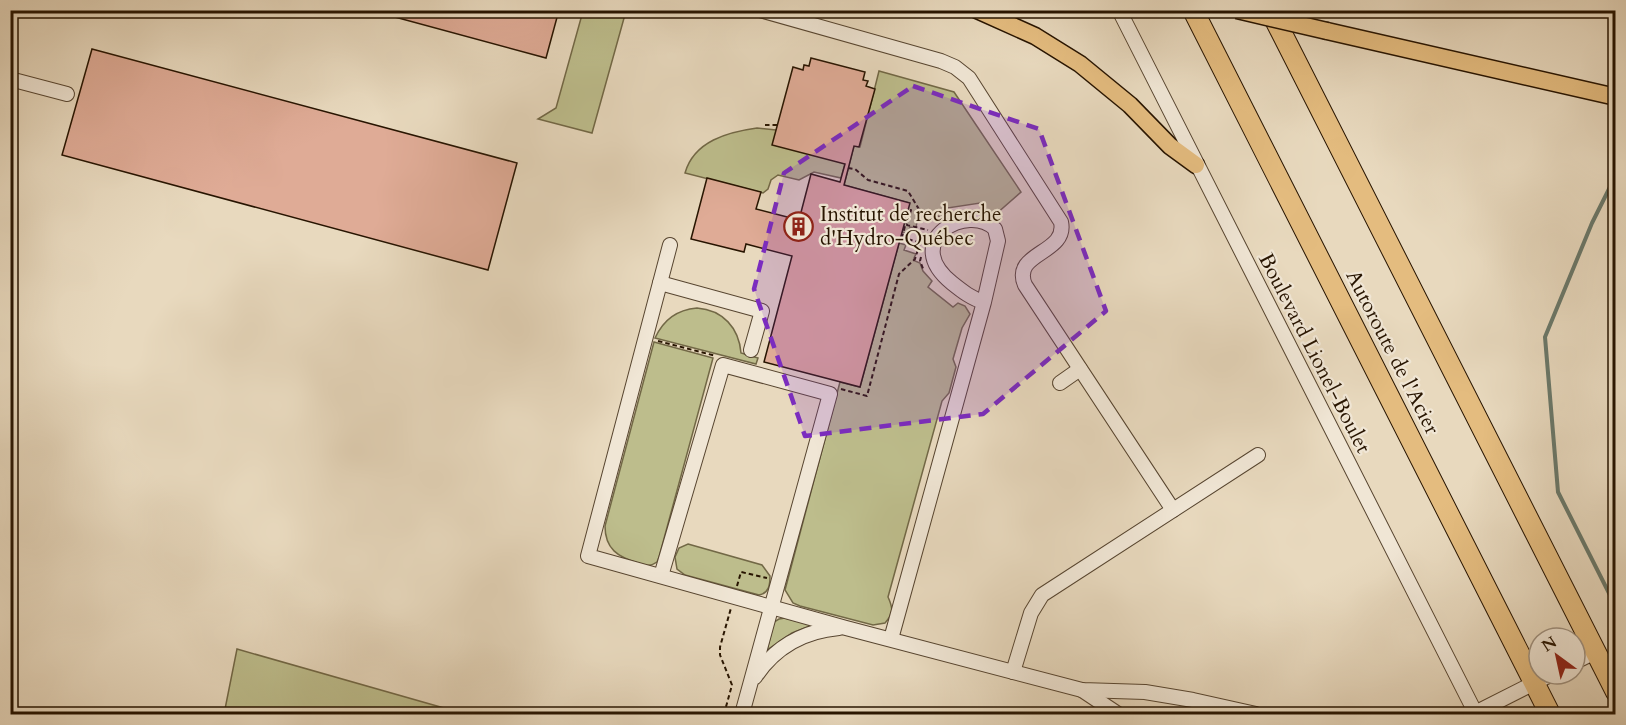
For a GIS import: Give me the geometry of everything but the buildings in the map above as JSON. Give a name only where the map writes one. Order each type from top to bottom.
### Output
[{"type":"highway","name":"Autoroute de l'Acier","points":[[1193,10],[1527,669]]},
{"type":"highway","points":[[1270,10],[1616,692]]},
{"type":"highway","name":"Autoroute de l'Acier","points":[[1536,686],[1550,714]]},
{"type":"main road","points":[[977,10],[1035,36],[1080,64],[1130,105],[1170,146],[1196,165]]},
{"type":"main road","points":[[1237,10],[1616,97]]},
{"type":"street","points":[[760,10],[941,61],[955,67],[969,78],[1061,222],[1062,229],[1059,239],[1028,262],[1022,278],[1173,510]]},
{"type":"street","name":"Boulevard Lionel-Boulet","points":[[1119,10],[1475,714]]},
{"type":"street","points":[[10,79],[67,94]]},
{"type":"street","points":[[891,639],[984,302],[998,234],[991,224],[985,221],[976,220],[952,225],[936,238],[932,255],[934,262],[942,275],[962,291],[984,302]]},
{"type":"street","points":[[670,245],[588,556],[846,628],[1082,690],[1145,692],[1256,714]]},
{"type":"street","points":[[660,283],[762,311],[751,350]]},
{"type":"street","points":[[662,576],[723,365],[830,394],[742,714]]},
{"type":"street","points":[[1060,382],[1080,369]]},
{"type":"street","points":[[1013,672],[1031,612],[1042,595],[1258,455]]},
{"type":"street","points":[[751,683],[766,662],[795,639],[818,632],[846,628]]},
{"type":"street","points":[[1587,656],[1595,652]]},
{"type":"street","points":[[1475,714],[1528,686]]},
{"type":"street","points":[[1082,690],[1118,714]]},
{"type":"path","points":[[765,125],[778,125]]},
{"type":"path","points":[[849,168],[855,169],[868,180],[908,191],[920,211],[919,216],[936,220]]},
{"type":"path","points":[[832,387],[867,396],[899,274],[915,259],[920,243],[901,237],[909,210],[911,210],[907,225],[928,230]]},
{"type":"path","points":[[654,340],[724,358]]},
{"type":"path","points":[[736,589],[741,572],[770,579]]},
{"type":"path","points":[[724,714],[732,685],[720,655],[720,647],[732,605]]},
{"type":"highlighted area","points":[[913,86],[1039,129],[1106,311],[983,414],[805,436],[754,289],[784,173]]},
{"type":"green space","points":[[583,11],[626,11],[592,133],[538,119],[556,108]]},
{"type":"green space","points":[[879,71],[954,92],[1021,192],[996,214],[982,212],[980,203],[947,208],[949,216],[940,217],[924,211],[918,215],[916,228],[910,227],[908,234],[902,232],[909,203],[844,185],[854,146],[860,147]]},
{"type":"green space","points":[[757,128],[776,130],[845,164],[841,178],[814,172],[799,180],[778,175],[771,180],[768,189],[763,193],[685,173],[689,162],[704,146],[735,132]]},
{"type":"green space","points":[[899,243],[906,245],[904,250],[916,254],[915,261],[920,263],[923,271],[932,281],[928,287],[953,307],[958,303],[965,306],[970,314],[962,328],[953,359],[956,367],[949,393],[942,401],[888,597],[892,607],[891,613],[885,623],[873,625],[800,606],[793,603],[785,590],[840,382],[860,387]]},
{"type":"green space","points":[[697,308],[715,312],[728,322],[737,336],[741,353],[758,358],[756,364],[655,338],[667,321],[677,313]]},
{"type":"green space","points":[[654,342],[713,358],[659,557],[657,562],[648,566],[624,558],[614,551],[607,541],[605,526]]},
{"type":"green space","points":[[688,544],[762,565],[770,576],[768,588],[759,595],[685,575],[677,569],[675,557],[679,548]]},
{"type":"green space","points":[[785,618],[810,626],[792,633],[767,650],[774,622]]},
{"type":"green space","points":[[237,649],[465,714],[224,714]]},
{"type":"waterway","points":[[1616,175],[1592,223],[1545,337],[1558,492],[1616,607]]},
{"type":"place","name":"Institut de recherche d'Hydro-Québec","points":[[799,226]]}]
